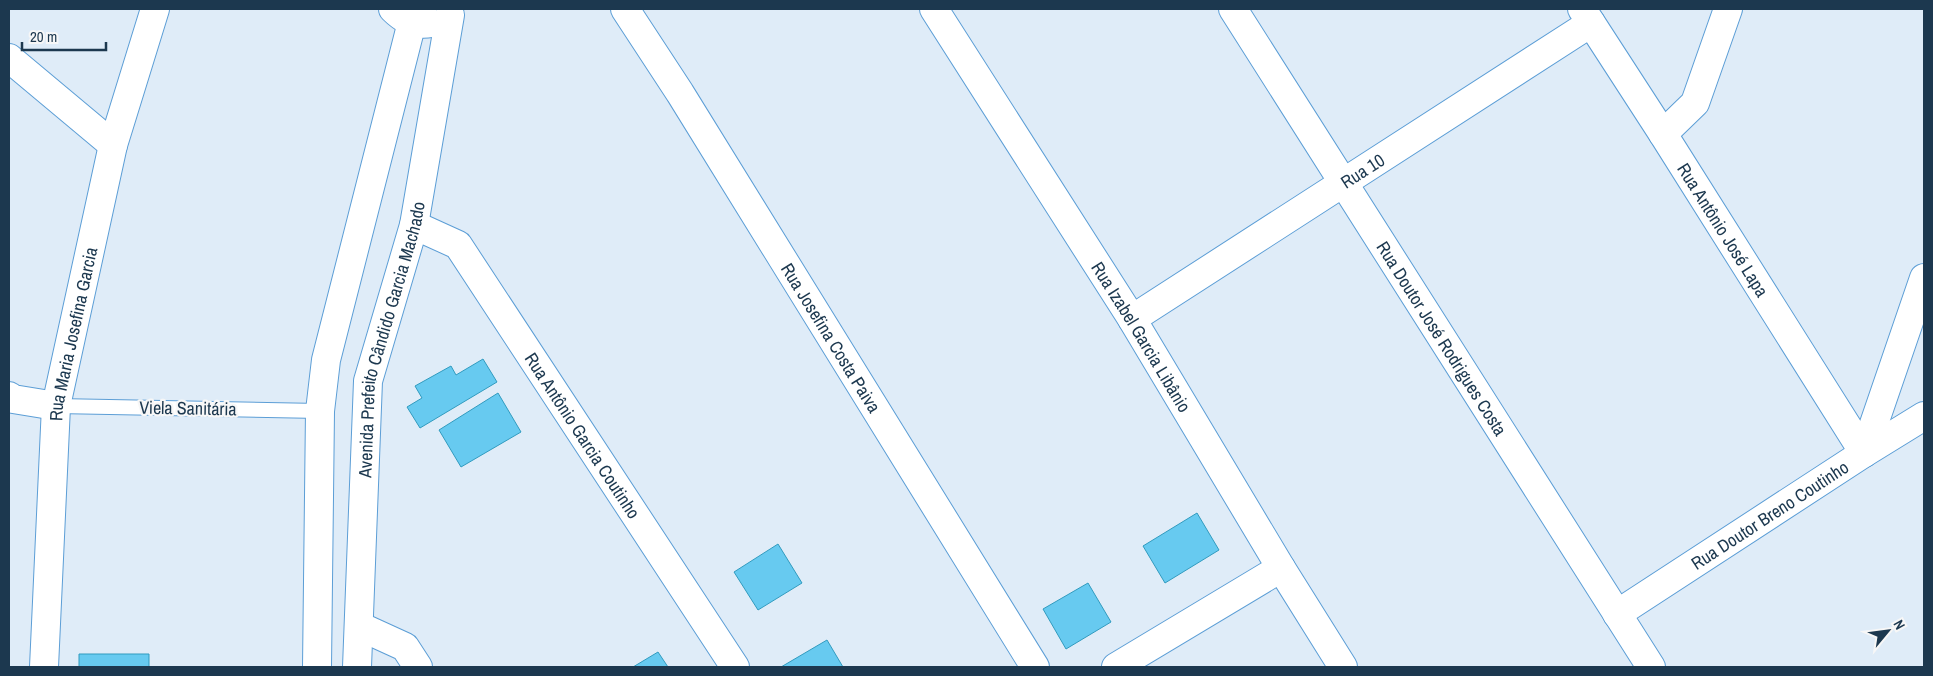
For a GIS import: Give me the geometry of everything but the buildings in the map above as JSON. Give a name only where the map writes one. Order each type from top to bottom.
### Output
[{"type":"street","name":"Rua Maria Josefina Garcia","points":[[44,667],[56,406],[114,145],[155,9]]},
{"type":"street","name":"Rua Izabel Garcia Libânio","points":[[934,9],[1132,318],[1281,568],[1343,667]]},
{"type":"street","name":"Rua Doutor José Rodrigues Costa","points":[[1233,9],[1651,667]]},
{"type":"street","points":[[1663,134],[1695,103],[1728,9]]},
{"type":"street","name":"Avenida Prefeito Cândido Garcia Machado","points":[[317,667],[320,411],[326,360],[403,16],[426,24],[438,22],[453,12]]},
{"type":"street","name":"Avenida Prefeito Cândido Garcia Machado","points":[[357,667],[368,381],[414,225],[453,12]]},
{"type":"street","name":"Rua Josefina Costa Paiva","points":[[636,13],[1035,667]]},
{"type":"street","name":"Rua 10","points":[[1132,318],[1343,182],[1587,16]]},
{"type":"street","name":"Rua Antônio José Lapa","points":[[1587,16],[1864,453]]},
{"type":"street","points":[[9,58],[114,145]]},
{"type":"street","name":"Rua Antônio Garcia Coutinho","points":[[414,225],[458,244],[734,667]]},
{"type":"street","points":[[1864,453],[1924,278]]},
{"type":"street","points":[[9,396],[13,400],[56,406]]},
{"type":"street","name":"Rua Doutor Breno Coutinho","points":[[1617,614],[1924,416]]},
{"type":"street","points":[[1116,667],[1281,568]]},
{"type":"street","points":[[359,626],[405,648],[418,667]]},
{"type":"lane","name":"Viela Sanitária","points":[[56,406],[320,411]]}]
